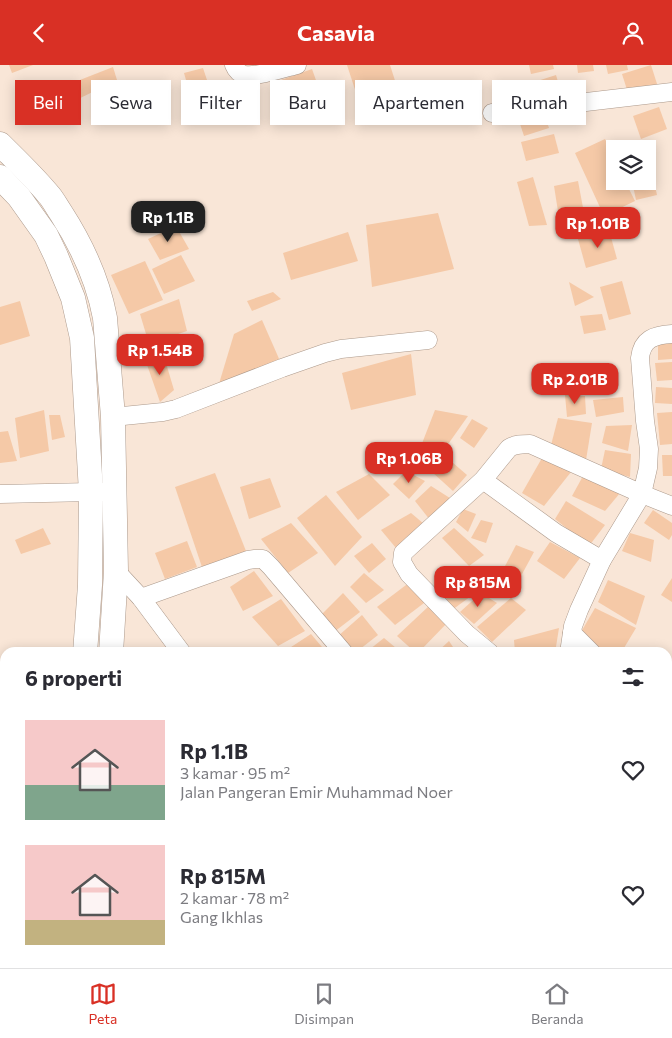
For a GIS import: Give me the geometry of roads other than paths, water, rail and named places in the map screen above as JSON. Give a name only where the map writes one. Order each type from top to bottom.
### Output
[{"type":"main road","points":[[0,144],[49,195],[70,227],[80,244],[103,304],[106,317],[113,417],[116,571],[111,647]]},
{"type":"main road","points":[[0,177],[19,197],[46,235],[73,298],[82,338],[91,492],[90,585],[85,647]]},
{"type":"main road","points":[[76,311],[103,304]]},
{"type":"street","points":[[234,65],[240,73],[252,75],[297,65]]},
{"type":"street","points":[[586,102],[672,92]]},
{"type":"street","points":[[570,647],[573,626],[602,560],[642,494],[648,468],[649,449],[645,421],[641,349],[646,341],[661,335],[672,334]]},
{"type":"street","points":[[113,417],[176,409],[282,367],[341,349],[428,340]]},
{"type":"street","points":[[483,647],[467,634],[409,574],[402,562],[403,553],[483,480],[509,447],[521,443],[530,444],[672,506]]},
{"type":"street","points":[[483,480],[556,533],[602,560]]},
{"type":"street","points":[[0,494],[114,493]]},
{"type":"street","points":[[141,598],[248,560],[263,559],[339,647]]},
{"type":"street","points":[[116,571],[141,598],[178,647]]},
{"type":"street","points":[[572,633],[586,647]]}]
